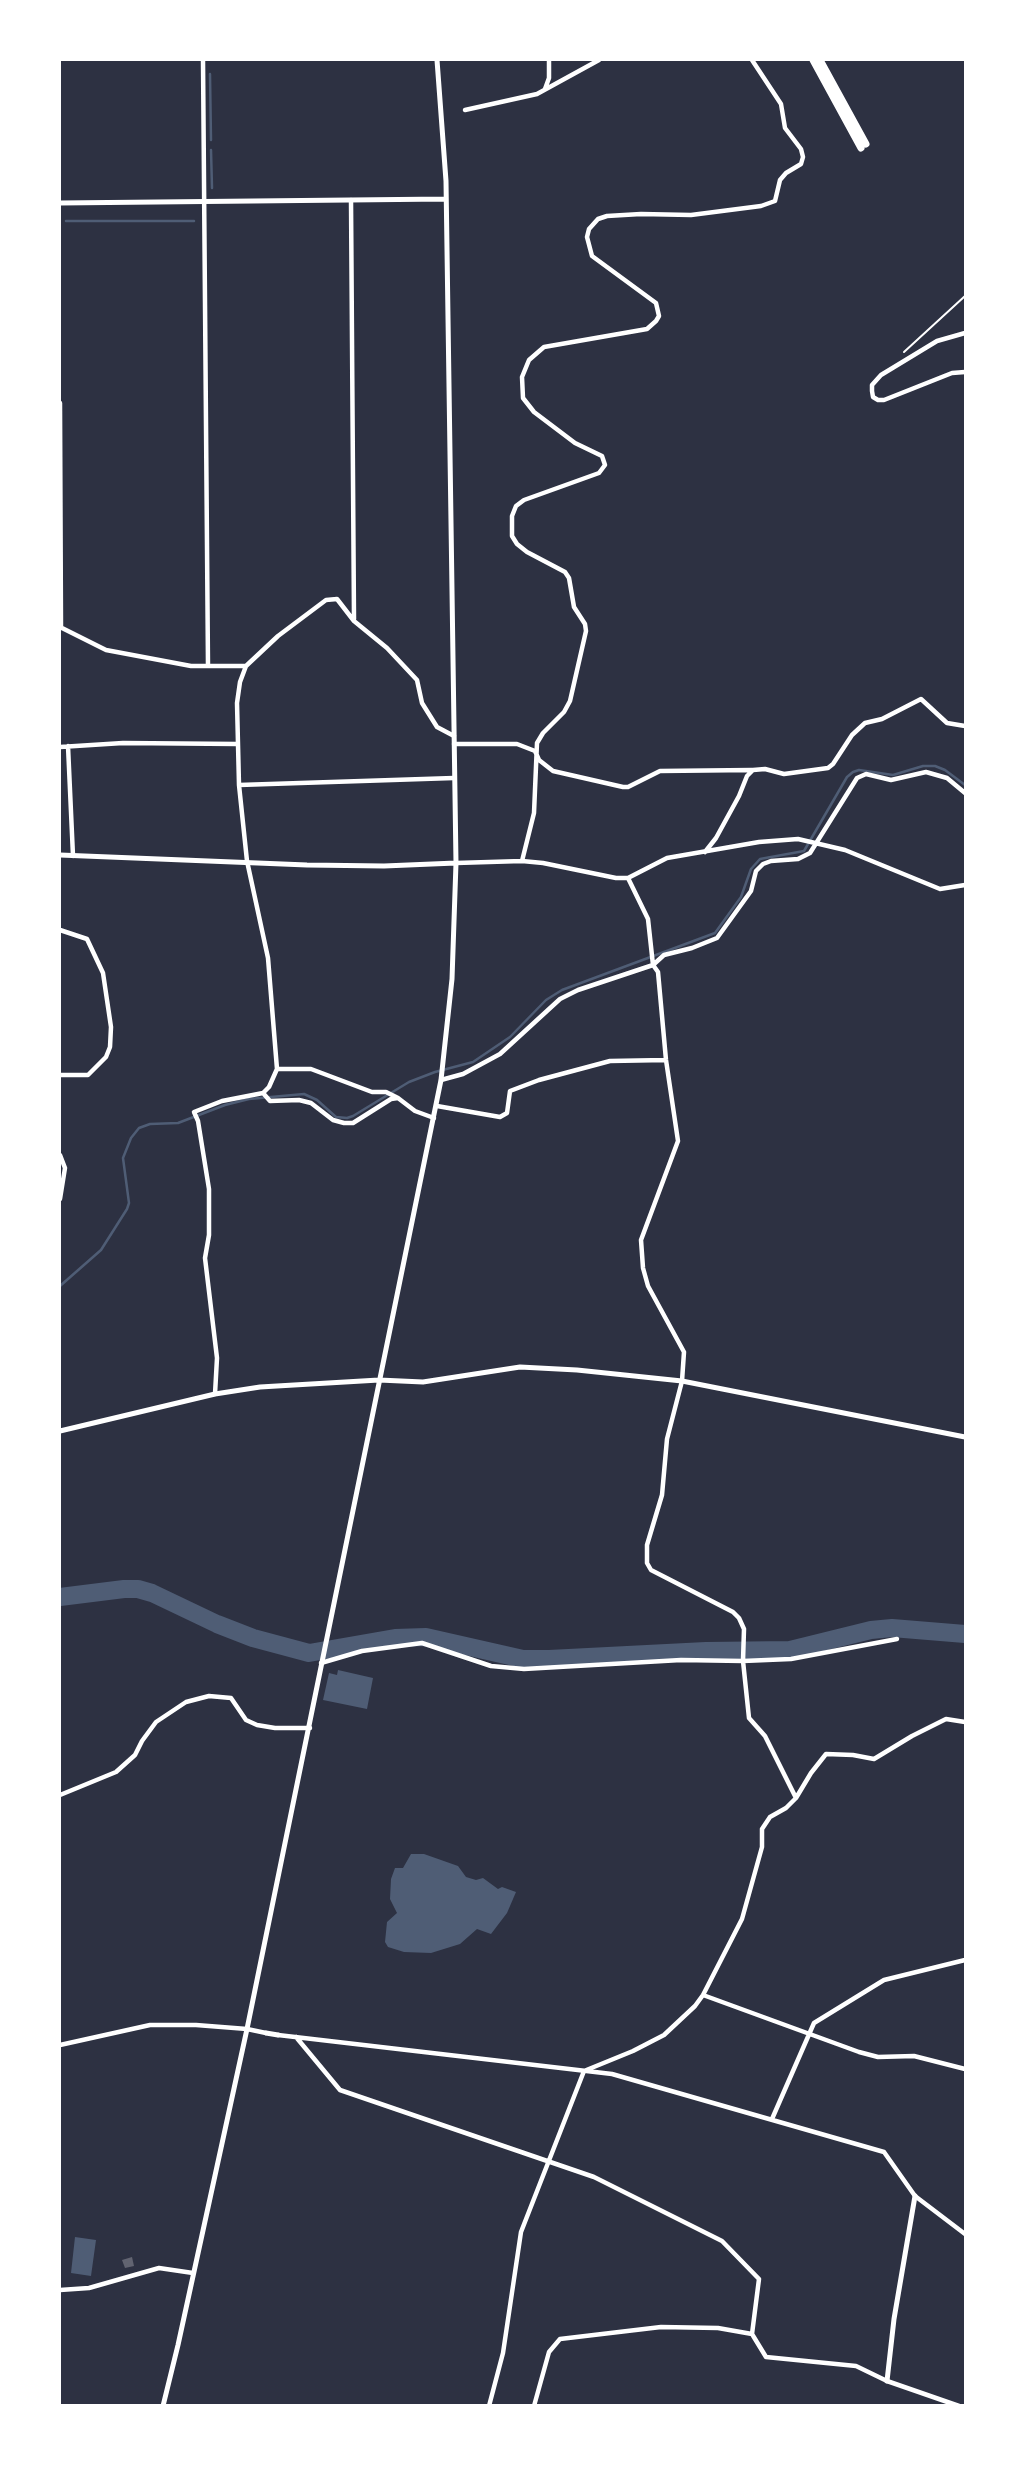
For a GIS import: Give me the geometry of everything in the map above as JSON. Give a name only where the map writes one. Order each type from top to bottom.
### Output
[{"type":"highway","points":[[813,60],[863,146],[820,60]]},
{"type":"street","points":[[203,60],[208,666]]},
{"type":"street","points":[[163,2406],[247,2029],[442,1079],[452,979],[456,863],[446,199],[437,60]]},
{"type":"street","points":[[465,110],[537,94],[598,60]]},
{"type":"street","points":[[522,861],[534,813],[535,751],[543,733],[564,712],[570,701],[586,631],[585,624],[574,607],[569,578],[565,572],[517,544],[512,536],[512,516],[516,506],[524,500],[599,473],[605,465],[602,456],[575,443],[534,412],[523,398],[522,377],[529,360],[544,347],[647,329],[659,316],[656,303],[592,256],[587,236],[589,229],[598,219],[641,214],[691,215],[768,205],[775,201],[780,180],[801,164],[802,149],[785,128],[780,104],[752,60]]},
{"type":"street","points":[[545,90],[549,78],[549,61]]},
{"type":"street","points":[[60,203],[446,199]]},
{"type":"street","points":[[351,200],[354,621]]},
{"type":"street","points":[[965,333],[937,341],[881,375],[872,385],[873,397],[884,400],[952,373],[965,372]]},
{"type":"street","points":[[60,402],[60,627],[106,650],[191,666],[246,666]]},
{"type":"street","points":[[215,1394],[217,1358],[205,1258],[209,1235],[209,1189],[198,1121],[194,1112],[222,1101],[263,1093],[269,1087],[277,1069],[268,958],[247,861],[239,785],[237,703],[246,666],[278,636],[326,600],[337,599],[354,621],[387,648],[417,680],[422,703],[437,727],[454,736]]},
{"type":"street","points":[[535,751],[538,760],[553,771],[628,787],[660,771],[765,769],[784,774],[828,768],[852,735],[865,723],[882,719],[921,699],[947,723],[965,726]]},
{"type":"street","points":[[60,747],[123,743],[237,744]]},
{"type":"street","points":[[454,744],[517,744],[535,751]]},
{"type":"street","points":[[68,746],[73,856]]},
{"type":"street","points":[[705,852],[716,838],[747,776],[753,770]]},
{"type":"street","points":[[442,1079],[463,1074],[500,1054],[560,999],[653,963],[664,955],[717,938],[751,891],[756,871],[771,861],[805,858],[857,778],[866,774],[891,780],[926,772],[939,774],[965,793]]},
{"type":"street","points":[[239,785],[454,778]]},
{"type":"street","points":[[60,855],[307,865],[384,866],[522,861],[628,878],[667,858],[759,842],[806,839],[845,850],[940,889],[965,885]]},
{"type":"street","points":[[628,878],[648,919],[653,963],[658,972],[678,1141],[641,1240],[643,1268],[648,1286],[684,1352],[682,1381],[667,1439],[662,1495],[647,1545],[647,1563],[651,1570],[733,1612],[744,1629],[743,1660],[749,1718],[765,1736],[796,1798]]},
{"type":"street","points":[[60,930],[87,939],[103,973],[111,1027],[110,1048],[106,1057],[88,1075],[60,1075]]},
{"type":"street","points":[[437,1105],[500,1117],[507,1113],[510,1091],[539,1080],[610,1061],[667,1060]]},
{"type":"street","points":[[277,1069],[311,1069],[372,1093],[386,1092],[415,1111],[434,1118]]},
{"type":"street","points":[[263,1093],[270,1101],[306,1101],[316,1105],[333,1120],[344,1123],[353,1123],[396,1097]]},
{"type":"street","points":[[60,1155],[65,1168],[60,1199]]},
{"type":"street","points":[[60,1431],[215,1394],[260,1387],[379,1380],[423,1382],[520,1367],[682,1381],[965,1437]]},
{"type":"street","points":[[322,1661],[362,1651],[422,1643],[491,1666],[524,1669],[681,1660],[791,1659],[897,1639]]},
{"type":"street","points":[[60,1795],[116,1772],[135,1755],[156,1722],[186,1702],[209,1696],[231,1698],[246,1720],[257,1725],[310,1728]]},
{"type":"street","points":[[489,2406],[503,2353],[521,2232],[584,2071],[633,2052],[664,2035],[703,1995],[742,1919],[762,1847],[762,1829],[770,1817],[796,1798],[826,1754],[874,1759],[947,1719],[965,1722]]},
{"type":"street","points":[[772,2119],[814,2023],[884,1980],[965,1960]]},
{"type":"street","points":[[703,1995],[808,2035],[878,2057],[914,2056],[965,2069]]},
{"type":"street","points":[[60,2045],[150,2025],[196,2025],[612,2074],[884,2152],[915,2196],[965,2234]]},
{"type":"street","points":[[296,2037],[340,2090],[594,2177],[722,2241],[759,2279],[752,2334],[766,2357],[856,2366],[887,2381],[960,2406]]},
{"type":"street","points":[[887,2381],[894,2319],[915,2196]]},
{"type":"street","points":[[60,2290],[89,2288],[159,2268],[193,2273]]},
{"type":"street","points":[[534,2406],[549,2352],[560,2339],[662,2327],[718,2328],[752,2334]]},
{"type":"path","points":[[900,356],[965,296]]},
{"type":"water","points":[[338,1670],[373,1678],[367,1709],[323,1700],[329,1673],[337,1675]]},
{"type":"water","points":[[411,1854],[424,1854],[458,1866],[466,1877],[476,1880],[483,1878],[498,1889],[502,1887],[516,1892],[507,1913],[491,1934],[477,1929],[460,1944],[431,1953],[404,1952],[388,1947],[385,1942],[387,1922],[397,1913],[390,1899],[391,1879],[395,1868],[403,1868]]},
{"type":"water","points":[[75,2237],[96,2240],[91,2276],[71,2273]]},
{"type":"building","points":[[132,2257],[134,2266],[125,2268],[122,2260]]},
{"type":"waterway","points":[[210,74],[211,140]]},
{"type":"waterway","points":[[211,150],[212,188]]},
{"type":"waterway","points":[[66,221],[194,221]]},
{"type":"waterway","points":[[60,1286],[101,1250],[127,1209],[129,1203],[123,1158],[131,1138],[139,1128],[150,1124],[178,1123],[249,1099],[304,1094],[317,1100],[336,1117],[353,1116],[409,1082],[473,1062],[510,1037],[546,1000],[562,990],[715,933],[741,897],[751,869],[760,859],[804,851],[847,777],[853,772],[859,770],[893,775],[923,766],[935,766],[965,785]]},
{"type":"waterway","points":[[60,1597],[138,1589],[253,1638],[309,1653],[395,1638],[426,1637],[523,1659],[549,1659],[706,1651],[790,1650],[871,1630],[892,1628],[965,1634]]}]
